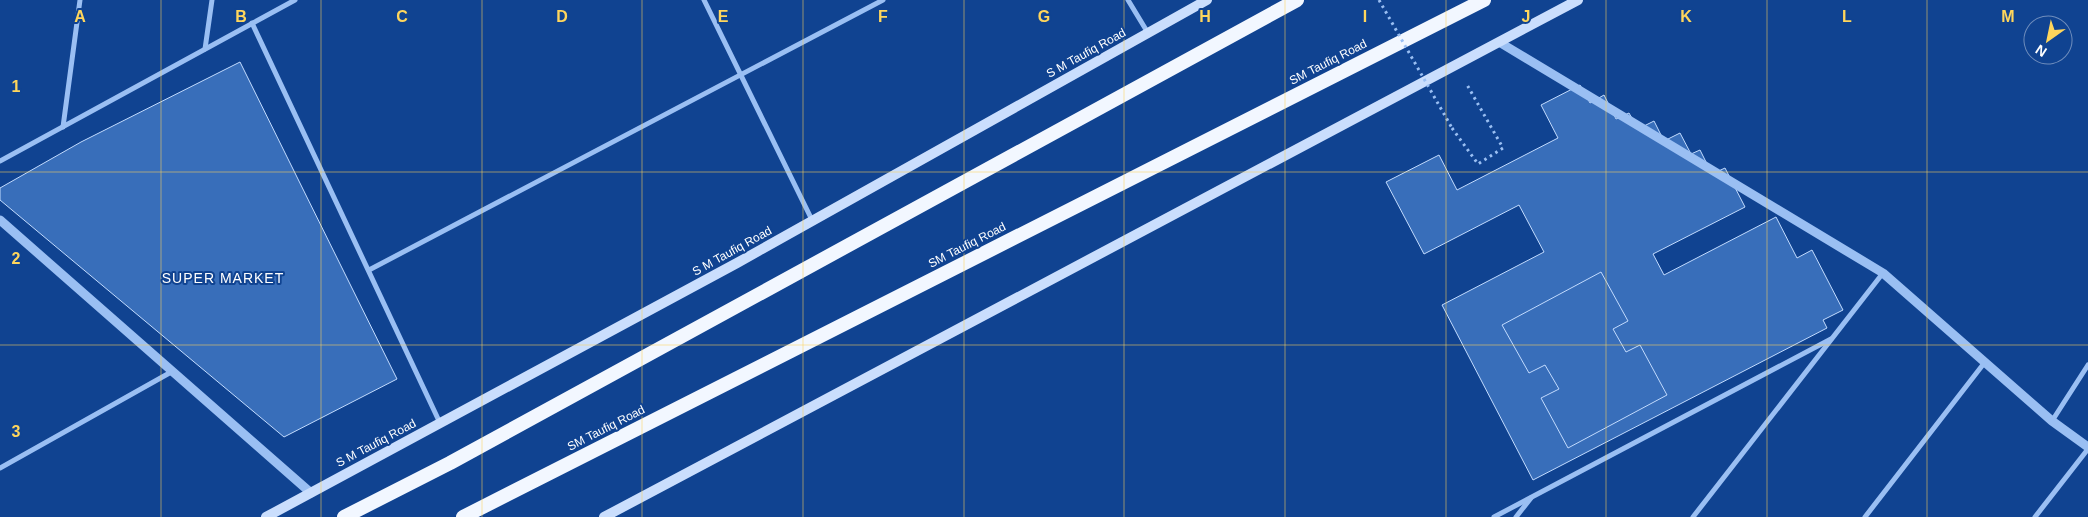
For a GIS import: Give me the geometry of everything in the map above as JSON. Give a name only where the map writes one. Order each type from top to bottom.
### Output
[{"type":"highway","points":[[344,517],[450,463],[1297,0]]},
{"type":"highway","name":"SM Taufiq Road","points":[[464,517],[1484,0]]},
{"type":"main road","name":"S M Taufiq Road","points":[[266,517],[737,263],[1207,0]]},
{"type":"main road","points":[[604,517],[1578,0]]},
{"type":"street","points":[[63,127],[80,0]]},
{"type":"street","points":[[205,49],[212,0]]},
{"type":"street","points":[[0,161],[295,0]]},
{"type":"street","points":[[704,0],[812,220]]},
{"type":"street","points":[[369,270],[883,0]]},
{"type":"street","points":[[1128,0],[1148,33]]},
{"type":"street","points":[[252,23],[441,423]]},
{"type":"street","points":[[1499,42],[1883,273],[2052,420],[2088,448],[2035,517]]},
{"type":"street","points":[[0,220],[311,493]]},
{"type":"street","points":[[1693,517],[1883,273]]},
{"type":"street","points":[[1494,517],[1831,339]]},
{"type":"street","points":[[1865,517],[1985,362]]},
{"type":"street","points":[[2052,420],[2088,365]]},
{"type":"street","points":[[0,468],[173,371]]},
{"type":"street","points":[[1516,517],[1533,495]]},
{"type":"path","points":[[1380,0],[1452,128],[1478,164],[1503,148],[1456,65]]},
{"type":"building","points":[[240,62],[397,379],[284,437],[0,200],[0,188],[81,142]]},
{"type":"building","points":[[1580,85],[1590,103],[1604,95],[1616,119],[1629,113],[1638,129],[1654,121],[1664,141],[1680,133],[1691,154],[1700,150],[1712,174],[1725,168],[1745,207],[1653,254],[1664,275],[1776,217],[1797,258],[1812,250],[1843,310],[1823,320],[1827,328],[1533,480],[1442,305],[1544,252],[1519,205],[1424,254],[1386,182],[1439,155],[1457,190],[1558,138],[1541,105]]},
{"type":"building","points":[[1601,272],[1628,321],[1613,329],[1626,352],[1640,345],[1667,395],[1568,448],[1541,398],[1559,389],[1545,365],[1529,373],[1502,325]]},
{"type":"district","name":"SUPER MARKET","points":[[223,278]]}]
